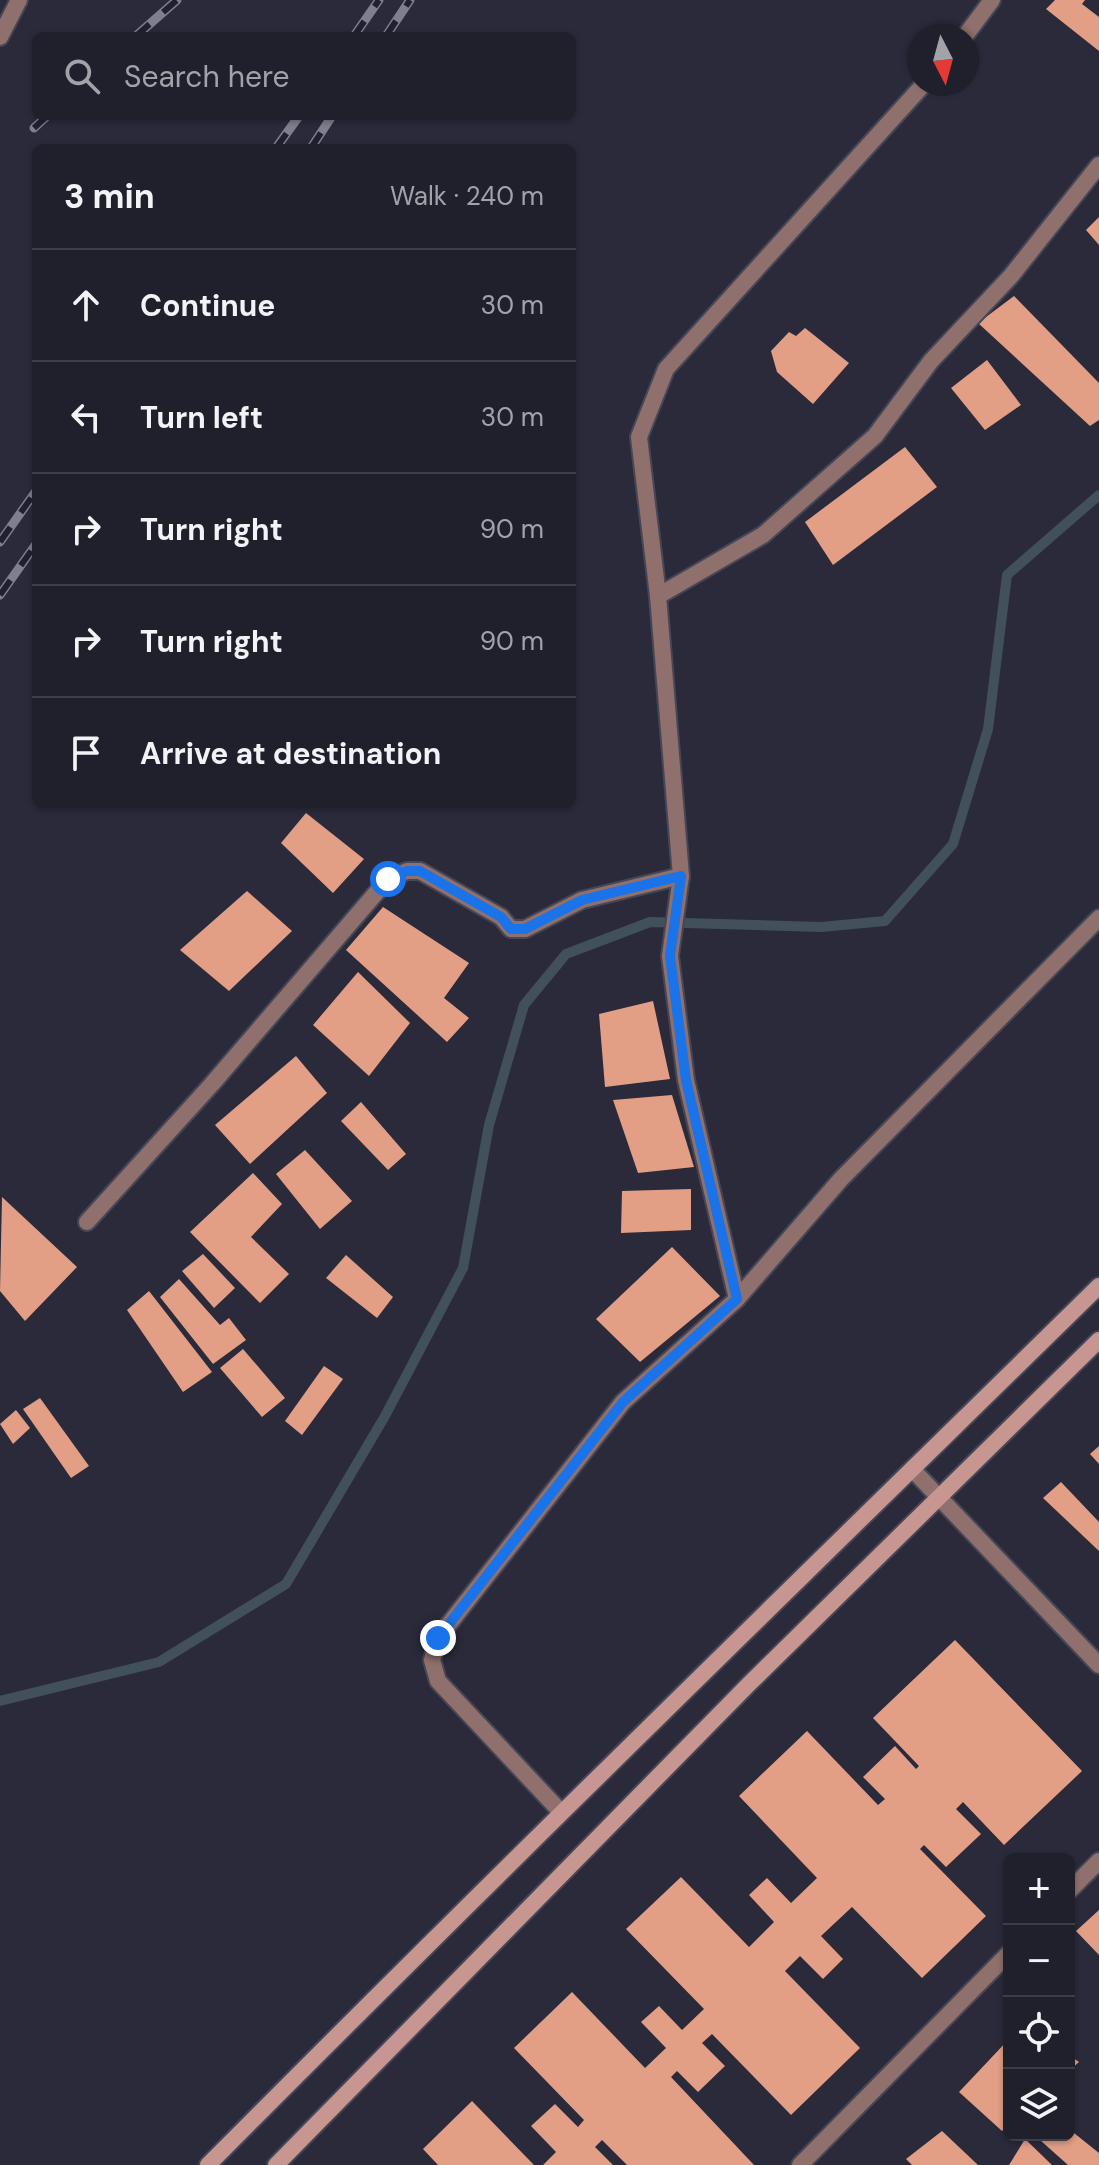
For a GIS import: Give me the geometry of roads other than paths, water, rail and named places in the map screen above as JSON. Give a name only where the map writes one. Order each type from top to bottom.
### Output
[{"type":"main road","points":[[208,2165],[560,1811],[697,1683],[1099,1286]]},
{"type":"main road","points":[[276,2165],[748,1685],[1099,1340]]},
{"type":"street","points":[[0,37],[19,0]]},
{"type":"street","points":[[974,24],[992,0]]},
{"type":"street","points":[[737,1299],[686,1080],[670,956],[681,876],[658,596],[639,437],[666,369],[913,96]]},
{"type":"street","points":[[658,596],[763,535],[875,436],[931,361],[1011,276],[1099,165]]},
{"type":"street","points":[[87,1222],[212,1084],[388,879],[407,871],[420,871],[501,917],[511,929],[525,929],[582,900],[681,876]]},
{"type":"street","points":[[560,1811],[438,1681],[432,1660],[438,1638],[623,1402],[737,1299],[841,1179],[1099,918]]},
{"type":"street","points":[[912,1469],[1099,1665]]},
{"type":"street","points":[[1075,1885],[1099,1861]]},
{"type":"street","points":[[800,2165],[1003,1959]]},
{"type":"waterway","points":[[0,1701],[159,1662],[286,1584],[385,1416],[463,1268],[489,1125],[524,1005],[566,954],[650,922],[821,927],[885,921],[953,844],[988,729],[1007,575],[1099,495]]},
{"type":"railway","points":[[141,32],[177,0]]},
{"type":"railway","points":[[357,32],[379,0]]},
{"type":"railway","points":[[389,32],[410,0]]},
{"type":"railway","points":[[34,128],[43,120]]},
{"type":"railway","points":[[279,144],[296,120]]},
{"type":"railway","points":[[314,144],[329,120]]},
{"type":"railway","points":[[0,542],[32,497]]},
{"type":"railway","points":[[0,595],[32,550]]}]
